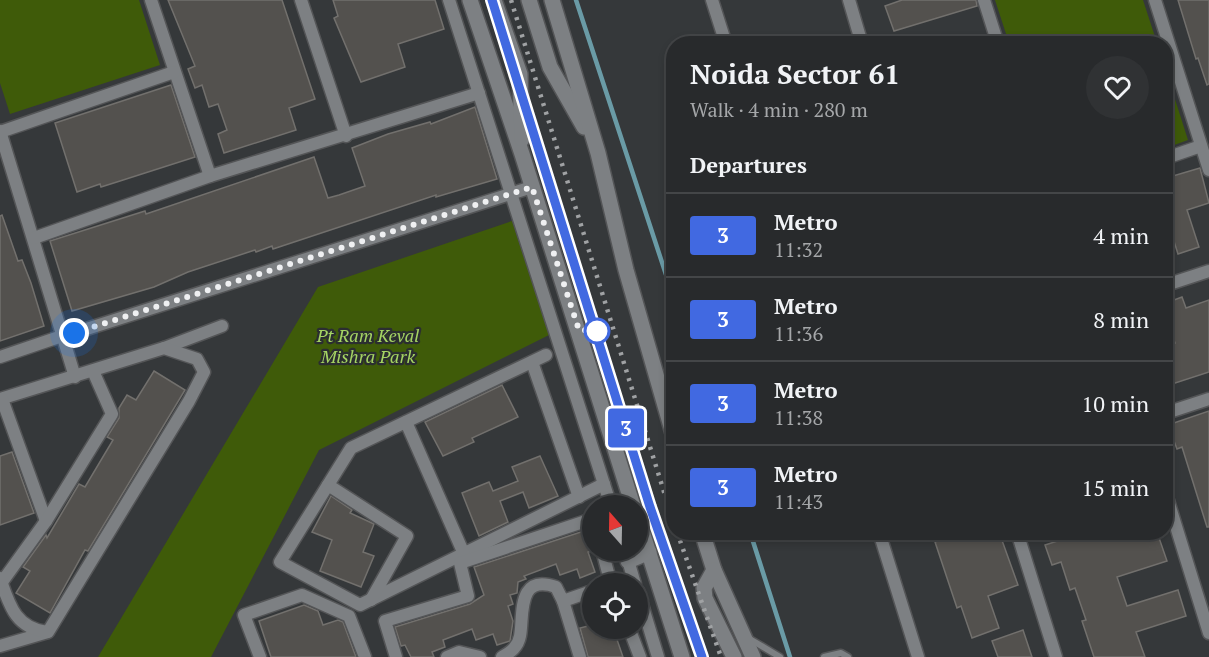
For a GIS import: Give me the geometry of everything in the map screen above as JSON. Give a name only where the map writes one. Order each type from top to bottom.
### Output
[{"type":"main road","points":[[470,0],[522,154],[630,495]]},
{"type":"main road","points":[[494,0],[520,74],[522,154]]},
{"type":"main road","points":[[529,0],[550,67],[598,153]]},
{"type":"main road","points":[[552,0],[598,153],[626,270],[666,409]]},
{"type":"main road","points":[[705,540],[714,570],[753,657]]},
{"type":"main road","points":[[648,549],[682,657]]},
{"type":"main road","points":[[714,570],[704,588],[705,598],[734,657]]},
{"type":"street","points":[[151,0],[210,177]]},
{"type":"street","points":[[301,0],[346,136]]},
{"type":"street","points":[[449,0],[608,495]]},
{"type":"street","points":[[712,0],[723,36]]},
{"type":"street","points":[[849,0],[860,36]]},
{"type":"street","points":[[984,0],[995,36]]},
{"type":"street","points":[[1155,0],[1166,36]]},
{"type":"street","points":[[1173,57],[1209,170]]},
{"type":"street","points":[[75,377],[68,335],[33,238],[0,131],[174,72]]},
{"type":"street","points":[[33,238],[210,177],[479,93]]},
{"type":"street","points":[[1173,156],[1201,146]]},
{"type":"street","points":[[0,357],[532,187]]},
{"type":"street","points":[[1173,283],[1209,271]]},
{"type":"street","points":[[46,521],[1,399],[75,377],[222,327]]},
{"type":"street","points":[[0,646],[48,632],[189,401],[204,372],[197,359],[164,348]]},
{"type":"street","points":[[546,355],[351,448],[280,562],[360,605],[604,484]]},
{"type":"street","points":[[532,362],[579,497]]},
{"type":"street","points":[[48,632],[36,631],[13,614],[1,580],[46,521],[112,414],[93,371]]},
{"type":"street","points":[[1173,411],[1209,399]]},
{"type":"street","points":[[406,422],[464,554]]},
{"type":"street","points":[[328,485],[407,536],[371,600]]},
{"type":"street","points":[[1173,517],[1209,633]]},
{"type":"street","points":[[396,657],[385,621],[468,596],[460,563],[582,522]]},
{"type":"street","points":[[881,540],[918,657]]},
{"type":"street","points":[[1019,540],[1056,657]]},
{"type":"street","points":[[502,657],[513,651],[520,637],[522,602],[530,590],[547,584],[556,587],[563,601],[580,657]]},
{"type":"street","points":[[563,601],[582,594]]},
{"type":"street","points":[[260,657],[244,615],[302,595],[349,616],[365,657]]},
{"type":"street","points":[[648,624],[658,657]]},
{"type":"street","points":[[633,639],[640,657]]},
{"type":"street","points":[[447,657],[459,652],[480,657]]},
{"type":"lane","points":[[546,355],[561,348]]},
{"type":"lane","points":[[743,634],[780,657]]},
{"type":"lane","points":[[824,657],[841,653],[848,657]]},
{"type":"green space","points":[[0,0],[139,0],[160,65],[10,114],[0,83]]},
{"type":"green space","points":[[995,0],[1143,0],[1155,36],[1007,36]]},
{"type":"green space","points":[[1173,93],[1188,140],[1173,145]]},
{"type":"green space","name":"Pt Ram Keval Mishra Park","points":[[512,221],[549,335],[319,450],[211,657],[98,657],[318,287]]},
{"type":"building","points":[[168,0],[282,0],[315,99],[289,108],[296,130],[224,153],[218,134],[227,130],[218,104],[209,107],[202,85],[195,88],[188,69],[195,66]]},
{"type":"building","points":[[333,0],[435,0],[444,29],[398,44],[405,67],[361,82],[334,18],[338,16]]},
{"type":"building","points":[[902,0],[976,0],[977,6],[894,31],[885,6]]},
{"type":"building","points":[[1178,0],[1209,0],[1209,84],[1207,85],[1198,58],[1196,59]]},
{"type":"building","points":[[171,85],[195,157],[101,187],[100,184],[77,192],[55,123]]},
{"type":"building","points":[[475,107],[497,179],[436,197],[436,195],[273,249],[272,246],[256,252],[255,250],[188,272],[154,287],[72,311],[50,241],[145,211],[146,214],[314,157],[328,198],[339,195],[365,186],[352,148],[388,134],[430,122],[431,124]]},
{"type":"building","points":[[1200,168],[1209,203],[1187,210],[1199,247],[1178,254],[1173,238],[1173,176]]},
{"type":"building","points":[[2,215],[18,261],[22,260],[31,283],[44,326],[0,341],[0,216]]},
{"type":"building","points":[[1182,297],[1186,308],[1209,300],[1209,372],[1173,384],[1173,344],[1175,343],[1173,300]]},
{"type":"building","points":[[154,371],[185,390],[88,551],[85,550],[50,613],[16,593],[30,571],[23,567],[46,535],[47,538],[79,484],[85,487],[113,440],[107,437],[119,418],[119,408],[127,395],[136,400]]},
{"type":"building","points":[[502,385],[518,417],[472,438],[474,442],[443,456],[425,422]]},
{"type":"building","points":[[1209,411],[1209,527],[1207,527],[1182,447],[1177,449],[1173,438],[1173,423]]},
{"type":"building","points":[[12,452],[34,513],[0,525],[0,456]]},
{"type":"building","points":[[540,456],[558,496],[529,508],[523,492],[500,501],[508,522],[479,536],[462,493],[489,482],[493,491],[518,481],[512,467]]},
{"type":"building","points":[[331,496],[352,510],[350,513],[374,524],[363,552],[374,556],[361,587],[320,571],[332,540],[312,532]]},
{"type":"building","points":[[582,532],[582,561],[591,561],[595,572],[582,573],[580,578],[577,569],[560,575],[556,564],[524,576],[526,579],[518,582],[517,593],[510,595],[513,604],[508,606],[513,621],[510,641],[497,645],[493,634],[476,640],[472,629],[443,640],[445,647],[432,652],[434,657],[411,657],[405,645],[401,646],[395,627],[470,604],[484,595],[474,567]]},
{"type":"building","points":[[940,540],[1002,540],[1018,585],[988,596],[999,628],[972,638],[961,606],[957,608],[935,542]]},
{"type":"building","points":[[1061,540],[1160,540],[1167,561],[1117,577],[1127,606],[1178,590],[1186,616],[1136,632],[1145,657],[1094,657],[1082,621],[1086,620],[1075,588],[1070,590],[1061,562],[1052,565],[1045,545]]},
{"type":"building","points":[[304,605],[318,611],[323,625],[338,620],[343,622],[356,657],[271,657],[259,621]]},
{"type":"building","points":[[1023,630],[1032,657],[998,657],[992,641]]},
{"type":"building","points":[[583,639],[617,639],[623,657],[588,657]]},
{"type":"waterway","points":[[576,0],[666,275]]},
{"type":"waterway","points":[[753,540],[790,657]]},
{"type":"railway","points":[[492,0],[649,507],[702,657]]},
{"type":"railway","points":[[511,0],[666,498]]},
{"type":"railway","points":[[680,540],[721,657]]},
{"type":"metro line","name":"3","points":[[492,0],[650,507],[702,657]]},
{"type":"route","points":[[74,333],[532,187],[579,330],[597,331]]}]
